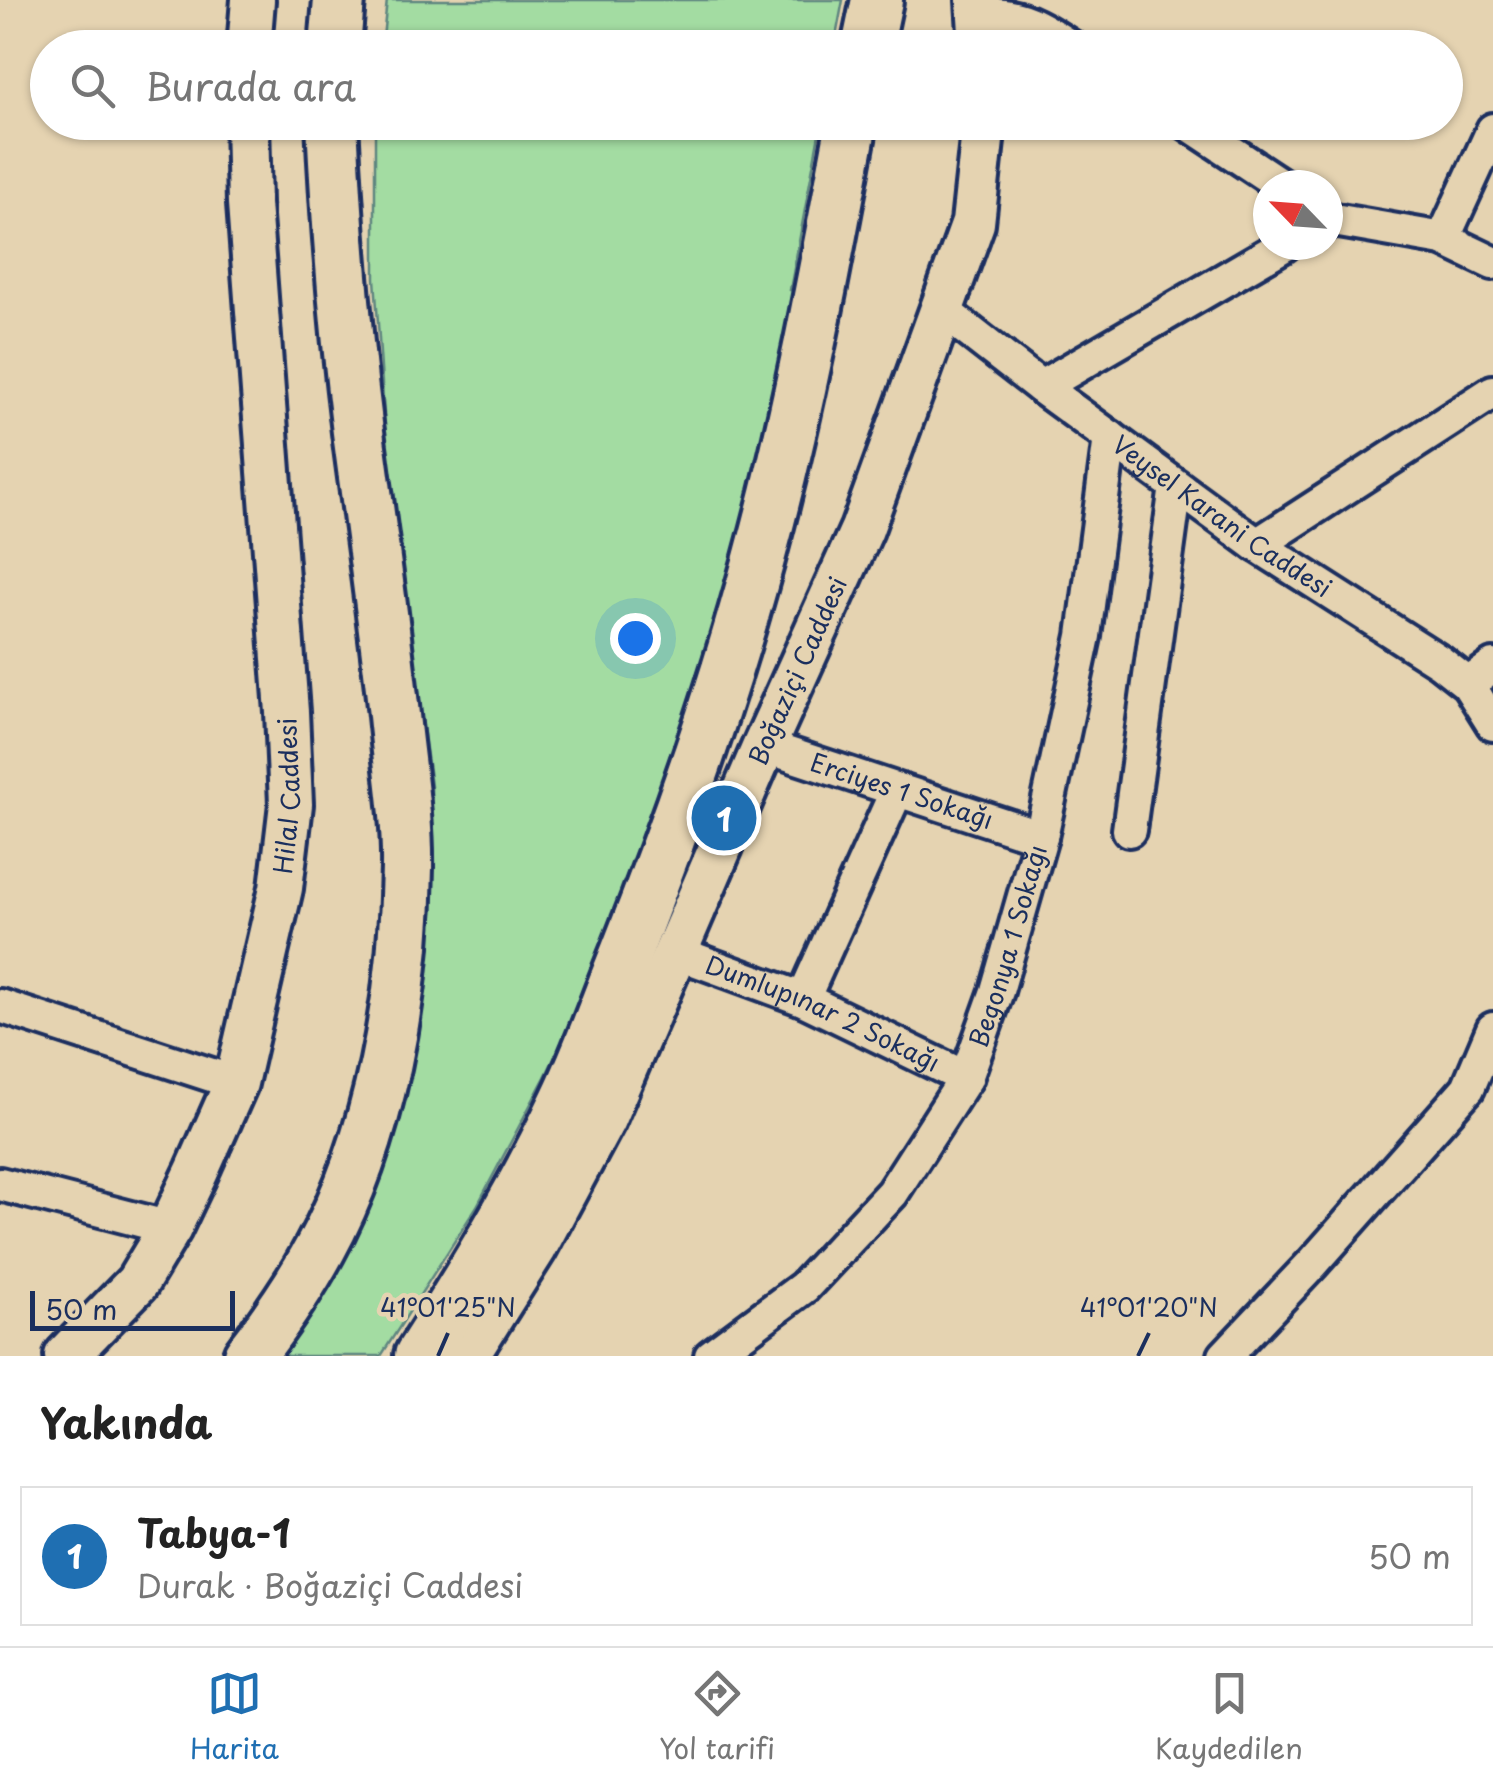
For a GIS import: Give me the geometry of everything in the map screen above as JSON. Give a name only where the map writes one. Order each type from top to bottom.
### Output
[{"type":"highway","points":[[336,30],[339,0]]},
{"type":"highway","points":[[871,30],[877,0]]},
{"type":"highway","points":[[249,1356],[322,1247],[348,1186],[385,1065],[398,996],[404,931],[408,866],[405,821],[358,428],[333,140]]},
{"type":"highway","points":[[420,1356],[504,1220],[567,1098],[691,779],[760,556],[820,289],[849,140]]},
{"type":"main road","points":[[250,30],[252,0]]},
{"type":"main road","name":"Hilal Caddesi","points":[[66,1356],[137,1283],[170,1228],[236,1083],[281,888],[291,804],[286,693],[247,140]]},
{"type":"main road","name":"Boğaziçi Caddesi","points":[[467,1356],[534,1248],[604,1119],[862,529],[974,223],[982,140]]},
{"type":"street","points":[[980,21],[1004,14],[1044,30]]},
{"type":"street","points":[[1443,239],[1493,130]]},
{"type":"street","points":[[1213,140],[1258,170]]},
{"type":"street","points":[[1343,220],[1443,239],[1493,264]]},
{"type":"street","points":[[1041,388],[1259,260]]},
{"type":"street","name":"Veysel Karani Caddesi","points":[[942,310],[1041,388],[1257,545],[1440,662],[1480,675],[1493,724]]},
{"type":"street","points":[[1257,545],[1493,392]]},
{"type":"street","name":"Begonya 1 Sokağı","points":[[711,1356],[804,1288],[892,1193],[966,1078],[996,992],[1041,837],[1084,636],[1110,437]]},
{"type":"street","points":[[1130,830],[1176,486]]},
{"type":"street","name":"Erciyes 1 Sokağı","points":[[764,746],[1041,837]]},
{"type":"street","points":[[804,999],[897,790]]},
{"type":"street","name":"Dumlupınar 2 Sokağı","points":[[676,952],[804,999],[966,1078]]},
{"type":"street","points":[[0,1006],[236,1083]]},
{"type":"street","points":[[1226,1356],[1436,1127],[1468,1088],[1492,1038]]},
{"type":"street","points":[[0,1184],[170,1228]]},
{"type":"green space","points":[[387,0],[843,0],[837,30],[384,30]]},
{"type":"green space","points":[[375,140],[818,140],[790,290],[807,296],[724,607],[614,935],[477,1206],[381,1356],[277,1356],[421,991],[433,912],[431,786],[387,459],[375,278]]},
{"type":"place","name":"Tabya-1","points":[[724,818]]}]
